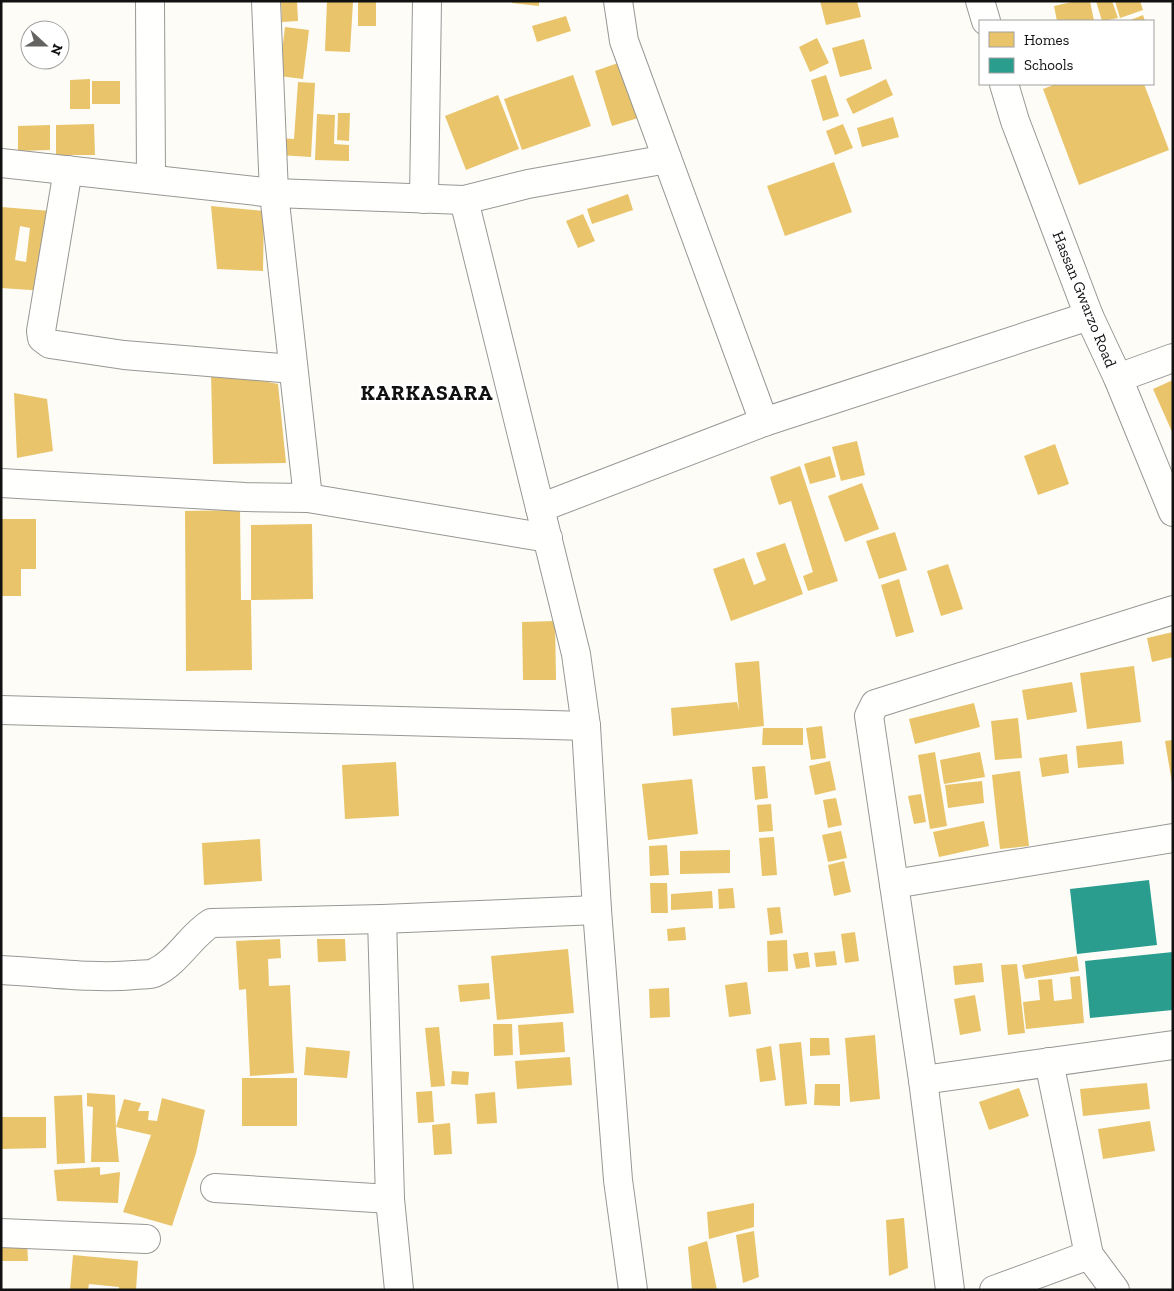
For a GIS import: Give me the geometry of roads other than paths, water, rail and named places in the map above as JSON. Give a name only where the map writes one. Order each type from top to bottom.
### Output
[{"type":"street","points":[[150,1],[151,179]]},
{"type":"street","points":[[266,1],[274,193],[308,498]]},
{"type":"street","points":[[424,199],[427,1]]},
{"type":"street","points":[[618,1],[624,41],[764,422]]},
{"type":"street","points":[[980,1],[986,20]]},
{"type":"street","name":"Hassan Gwarzo Road","points":[[1004,85],[1015,121],[1089,316],[1167,484],[1173,512]]},
{"type":"street","points":[[1,163],[274,193],[464,200],[528,184],[667,159]]},
{"type":"street","points":[[68,170],[41,331],[42,338],[50,344],[124,355],[293,368]]},
{"type":"street","points":[[464,200],[576,654],[586,726],[597,910],[618,1180],[633,1290]]},
{"type":"street","points":[[540,508],[764,422],[1089,316]]},
{"type":"street","points":[[1118,378],[1173,358]]},
{"type":"street","points":[[1,483],[245,497],[308,498],[548,538]]},
{"type":"street","points":[[950,1290],[923,1080],[869,716],[875,704],[1173,610]]},
{"type":"street","points":[[1,710],[586,726]]},
{"type":"street","points":[[894,884],[1173,838]]},
{"type":"street","points":[[1,970],[120,976],[153,973],[179,954],[202,929],[211,923],[382,919],[597,910]]},
{"type":"street","points":[[382,919],[390,1199],[399,1290]]},
{"type":"street","points":[[923,1080],[1173,1045]]},
{"type":"street","points":[[1049,1062],[1089,1255],[1115,1290]]},
{"type":"street","points":[[215,1188],[390,1199]]},
{"type":"street","points":[[1,1233],[146,1239]]},
{"type":"street","points":[[994,1290],[1089,1255]]},
{"type":"district","name":"KARKASARA","points":[[427,393]]}]
